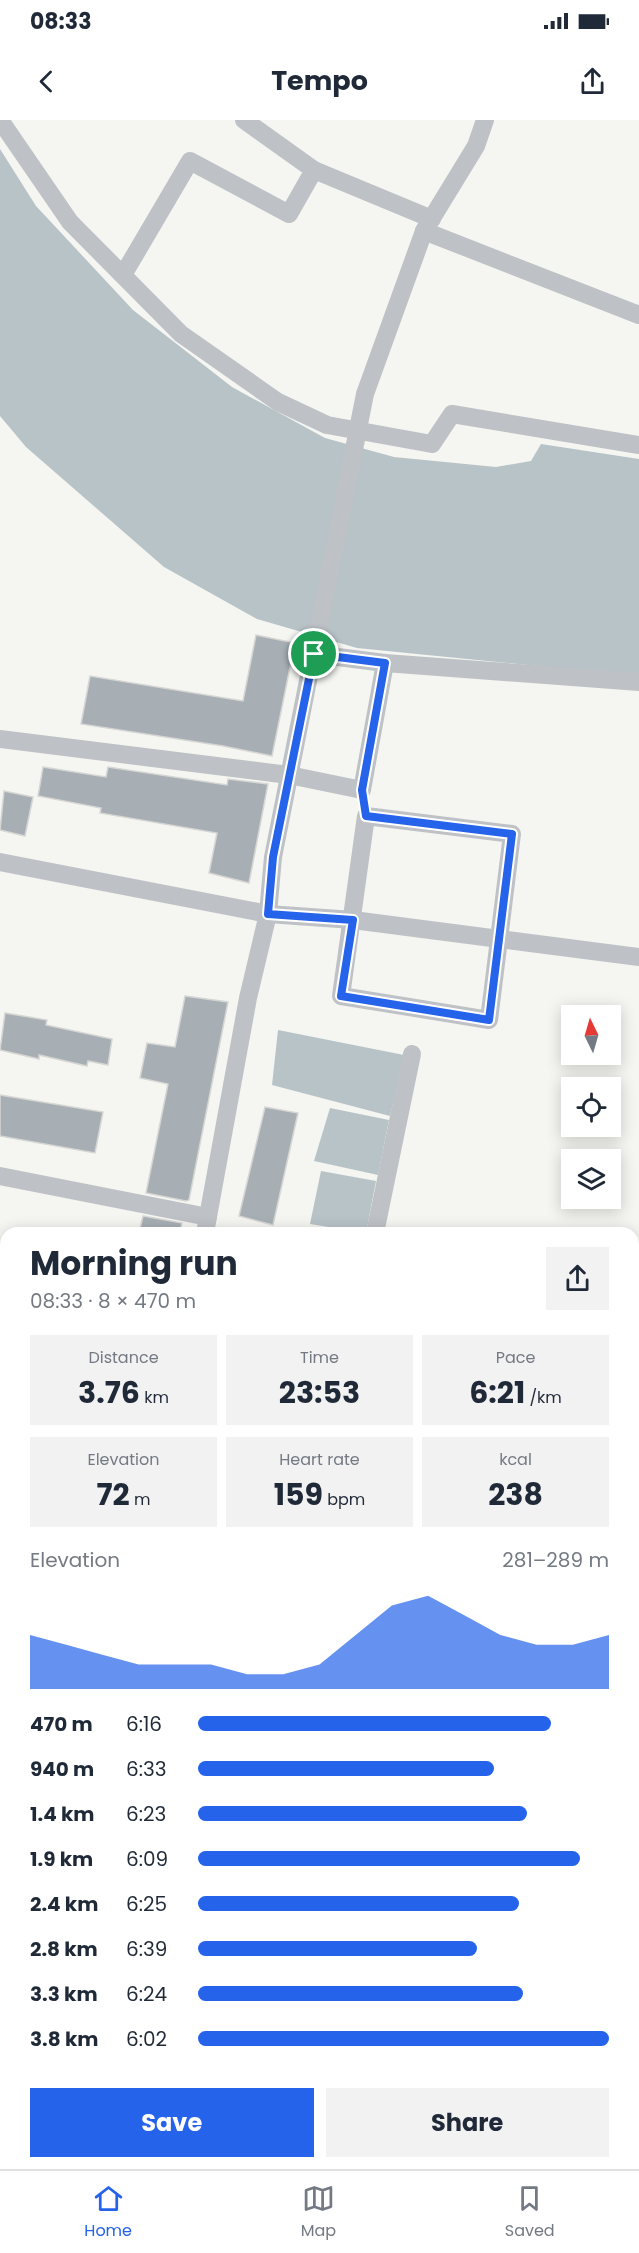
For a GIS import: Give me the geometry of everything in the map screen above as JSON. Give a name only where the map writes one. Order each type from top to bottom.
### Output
[{"type":"street","points":[[0,120],[70,222],[181,334],[278,402],[327,425],[432,444],[452,414],[639,445]]},
{"type":"street","points":[[244,120],[314,170],[428,225],[639,315]]},
{"type":"street","points":[[0,1176],[206,1225],[248,998],[268,914],[273,857],[365,394],[428,225],[476,146],[485,120]]},
{"type":"street","points":[[123,275],[190,161],[289,214],[314,170]]},
{"type":"street","points":[[315,649],[385,663],[639,682]]},
{"type":"street","points":[[366,816],[512,834],[489,1020],[341,996],[366,816],[362,790],[385,663]]},
{"type":"street","points":[[0,739],[289,775],[362,790]]},
{"type":"street","points":[[0,862],[268,914],[353,920],[639,957]]},
{"type":"street","points":[[376,1227],[412,1054]]},
{"type":"shaded area","points":[[0,149],[36,206],[133,310],[232,387],[325,438],[394,457],[496,467],[531,461],[541,444],[639,459],[639,676],[357,648],[257,619],[164,567],[26,447],[0,416]]},
{"type":"shaded area","points":[[278,1030],[404,1055],[390,1116],[272,1085]]},
{"type":"shaded area","points":[[330,1108],[389,1120],[378,1175],[314,1161]]},
{"type":"shaded area","points":[[321,1171],[376,1181],[367,1227],[329,1227],[310,1224]]},
{"type":"building","points":[[256,635],[295,643],[272,756],[81,724],[90,676],[243,701]]},
{"type":"building","points":[[43,767],[106,777],[108,767],[227,785],[228,779],[268,784],[249,883],[209,873],[217,833],[100,813],[101,808],[38,796]]},
{"type":"building","points":[[4,791],[33,797],[25,836],[0,830]]},
{"type":"building","points":[[185,996],[228,1002],[189,1200],[186,1201],[146,1193],[168,1084],[140,1078],[147,1043],[175,1047]]},
{"type":"building","points":[[5,1013],[47,1020],[46,1025],[112,1039],[108,1065],[88,1061],[87,1066],[39,1055],[39,1059],[0,1050]]},
{"type":"building","points":[[0,1095],[103,1112],[95,1153],[0,1136]]},
{"type":"building","points":[[265,1107],[298,1113],[273,1225],[239,1216]]},
{"type":"building","points":[[143,1216],[182,1223],[181,1227],[140,1227]]},
{"type":"route","points":[[314,654],[385,663],[362,790],[366,816],[512,834],[489,1020],[341,996],[353,920],[268,914],[273,857],[314,654]]}]
